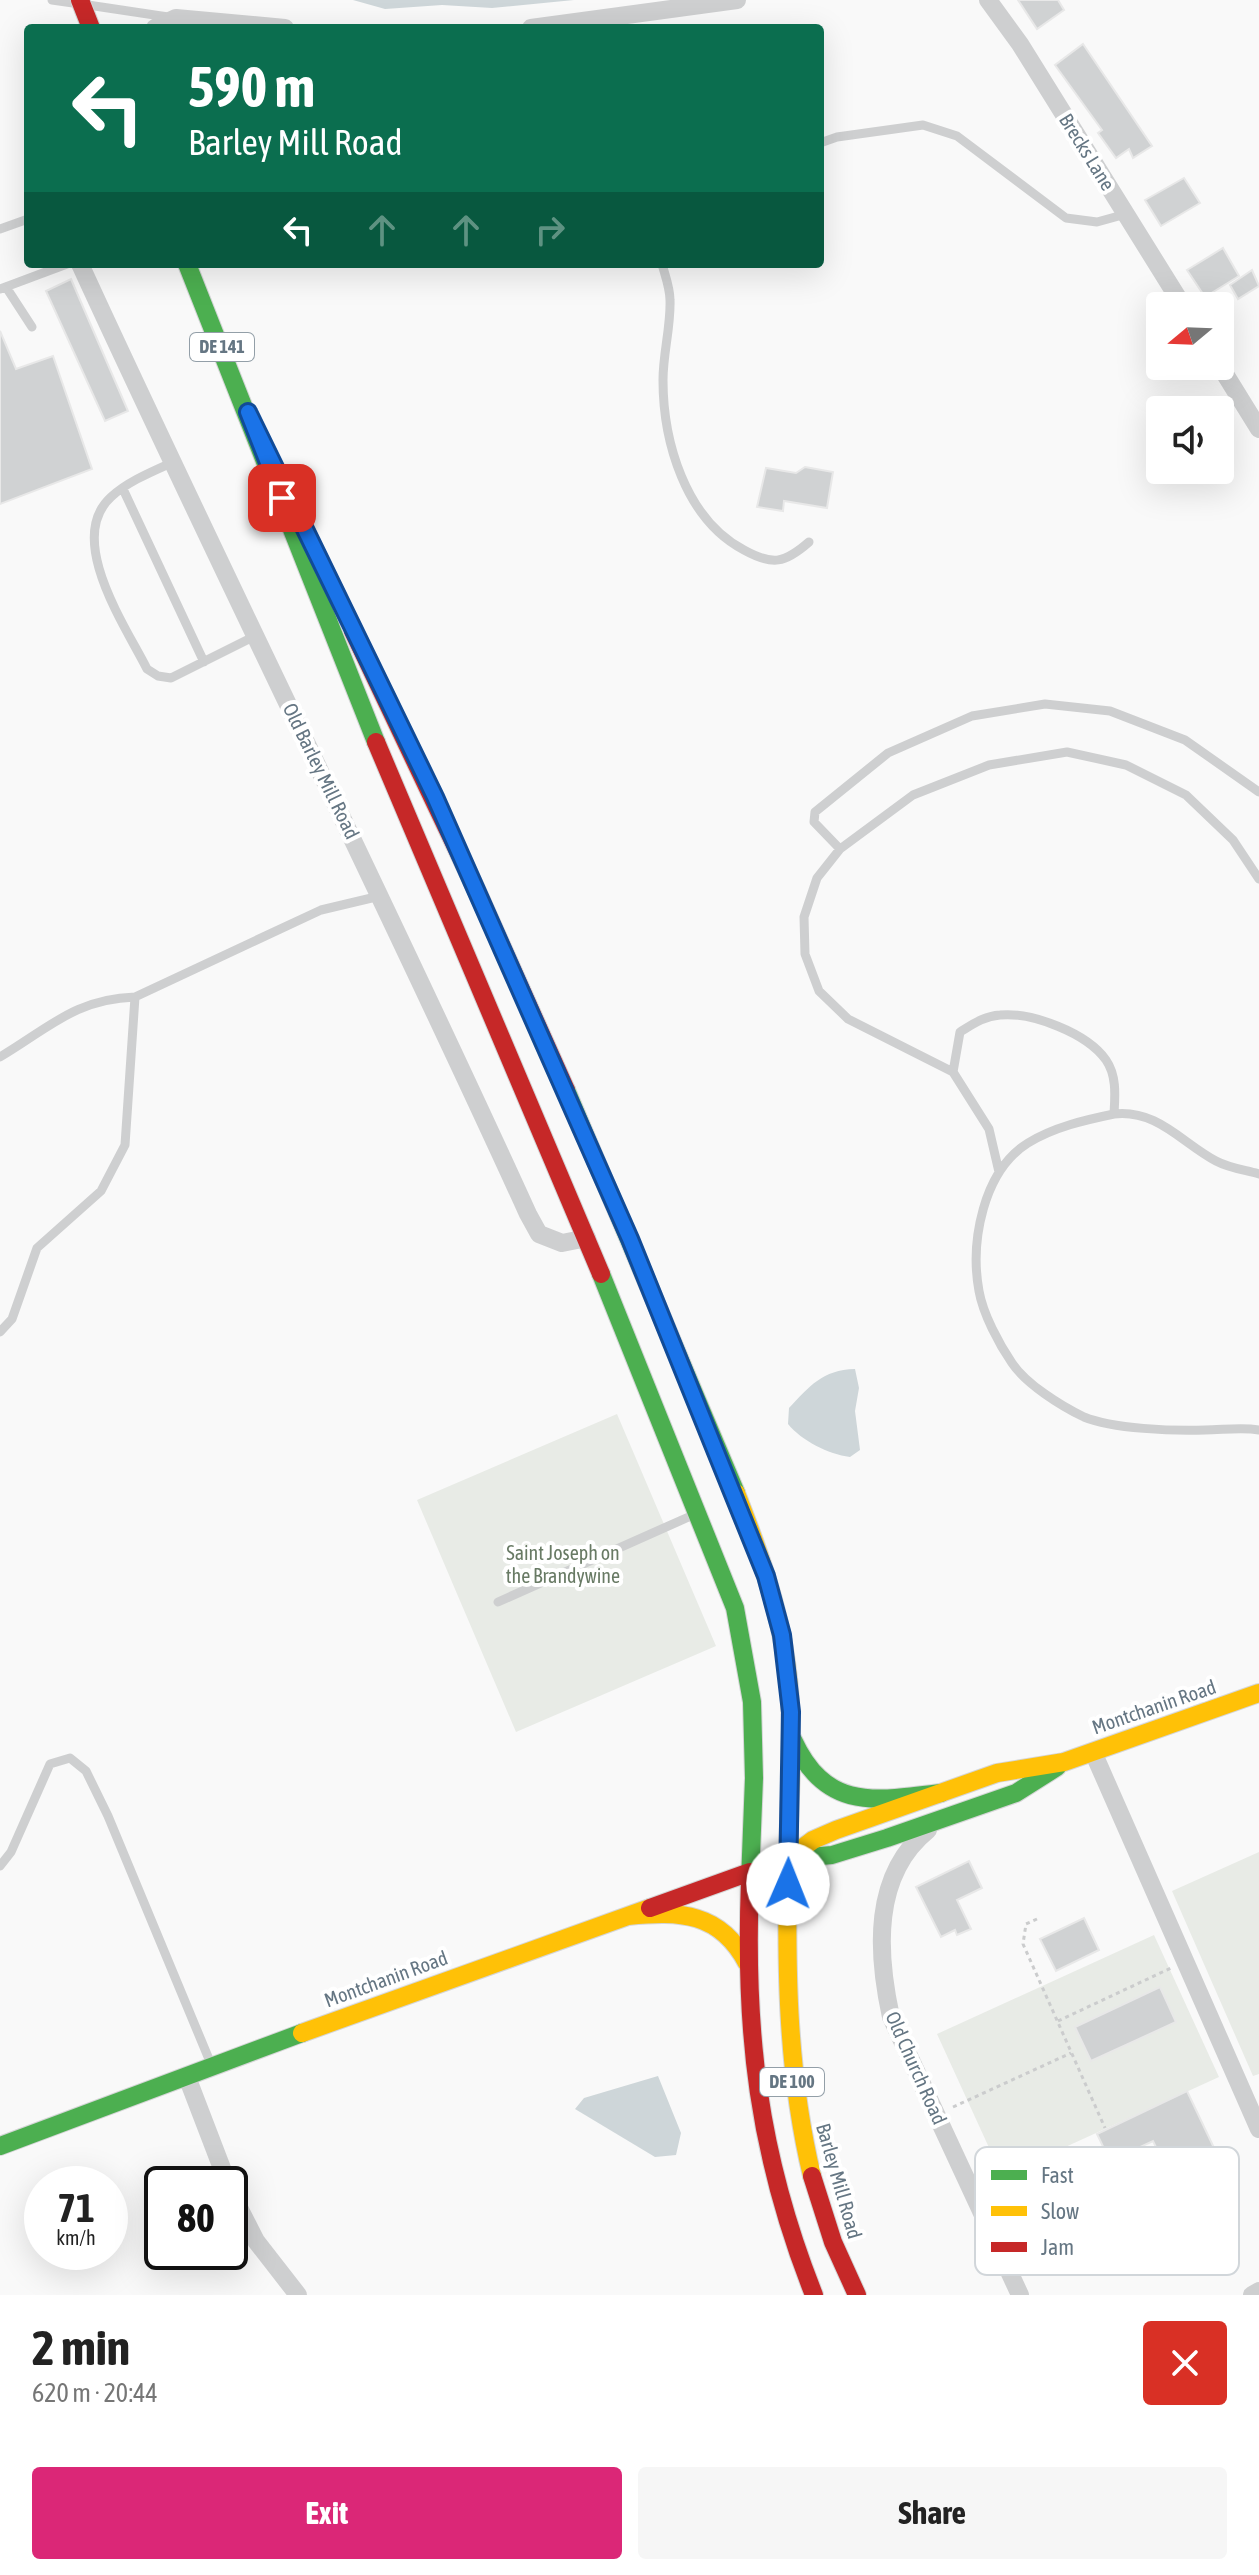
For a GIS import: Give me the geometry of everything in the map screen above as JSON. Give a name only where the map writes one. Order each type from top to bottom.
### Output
[{"type":"main road","points":[[80,0],[89,24]]},
{"type":"main road","name":"Barley Mill Road","points":[[189,268],[411,829],[587,1238],[735,1608],[750,1687],[754,1752],[747,1963],[754,2085],[764,2147],[783,2213],[814,2295]]},
{"type":"main road","name":"Barley Mill Road","points":[[248,412],[435,797],[630,1239],[766,1576],[787,1665],[793,1740],[788,1859],[788,2053],[807,2164],[826,2228],[857,2295]]},
{"type":"main road","points":[[587,1238],[609,1245],[622,1258],[683,1400],[717,1452]]},
{"type":"main road","name":"Montchanin Road","points":[[788,1859],[813,1840],[830,1832],[997,1773],[1064,1762],[1259,1693]]},
{"type":"main road","points":[[793,1740],[807,1767],[845,1796],[879,1800],[941,1793]]},
{"type":"main road","name":"Montchanin Road","points":[[0,2146],[750,1872],[788,1859],[832,1855],[1016,1793],[1064,1762]]},
{"type":"main road","points":[[628,1916],[679,1913],[708,1920],[729,1934],[747,1963]]},
{"type":"street","points":[[560,24],[737,0]]},
{"type":"street","name":"Brecks Lane","points":[[988,0],[1020,44],[1174,292]]},
{"type":"street","points":[[163,24],[176,18],[241,24]]},
{"type":"street","name":"Old Barley Mill Road","points":[[82,268],[171,463],[539,1234],[562,1243],[587,1238]]},
{"type":"street","points":[[1232,380],[1252,403],[1259,429]]},
{"type":"street","points":[[1093,1752],[1259,2129]]},
{"type":"street","name":"Old Church Road","points":[[962,1812],[932,1827],[911,1844],[891,1877],[880,1959],[891,2017],[975,2198]]},
{"type":"street","points":[[187,2077],[221,2166]]},
{"type":"street","points":[[248,2225],[256,2241],[298,2295]]},
{"type":"street","name":"Old Church Road","points":[[1011,2275],[1020,2295]]},
{"type":"street","points":[[1252,2295],[1259,2291]]},
{"type":"lane","points":[[52,0],[176,18]]},
{"type":"lane","points":[[824,142],[864,132],[923,125],[957,136],[1066,218],[1097,222],[1126,214]]},
{"type":"lane","points":[[0,229],[24,220]]},
{"type":"lane","points":[[32,327],[3,288],[56,268]]},
{"type":"lane","points":[[663,268],[670,301],[664,345],[664,409],[669,439],[687,490],[719,532],[750,553],[773,561],[782,560],[790,558],[809,542]]},
{"type":"lane","points":[[171,463],[123,489],[101,509],[92,538],[101,579],[147,669],[158,676],[171,678],[255,636]]},
{"type":"lane","points":[[123,489],[204,662]]},
{"type":"lane","points":[[840,849],[814,822],[815,812],[888,753],[972,716],[1045,704],[1110,711],[1185,740],[1259,792]]},
{"type":"lane","points":[[999,1172],[989,1129],[953,1072],[893,1039],[848,1019],[819,991],[805,954],[804,917],[817,878],[840,849],[913,795],[989,765],[1067,752],[1126,765],[1186,795],[1233,840],[1259,879]]},
{"type":"lane","points":[[0,1057],[74,1009],[106,998],[135,997],[321,910],[380,896]]},
{"type":"lane","points":[[0,1332],[12,1319],[37,1248],[101,1191],[125,1145],[135,997]]},
{"type":"lane","points":[[953,1072],[960,1032],[982,1019],[1002,1014],[1045,1022],[1086,1038],[1107,1061],[1116,1086],[1114,1114]]},
{"type":"lane","points":[[1259,1174],[1218,1162],[1146,1116],[1129,1112],[1063,1127],[1026,1144],[999,1172],[982,1210],[978,1251],[979,1292],[1013,1365],[1042,1390],[1085,1417],[1140,1428],[1259,1430]]},
{"type":"lane","points":[[498,1602],[699,1512]]},
{"type":"lane","points":[[0,1866],[11,1852],[50,1764],[70,1758],[86,1771],[108,1816],[213,2067]]},
{"type":"path","points":[[1037,1919],[1026,1924],[1023,1944],[1105,2128]]},
{"type":"path","points":[[1058,2022],[1185,1961]]},
{"type":"path","points":[[953,2107],[1071,2053]]},
{"type":"green space","name":"Saint Joseph on the Brandywine","points":[[617,1414],[716,1646],[516,1732],[417,1500]]},
{"type":"green space","points":[[1259,1852],[1259,2074],[1253,2076],[1172,1891]]},
{"type":"green space","points":[[1154,1935],[1219,2077],[1066,2147],[989,2147],[937,2034]]},
{"type":"shaded area","points":[[353,0],[574,0],[492,8],[442,5],[385,9]]},
{"type":"shaded area","points":[[855,1369],[859,1388],[855,1411],[860,1450],[850,1457],[816,1446],[788,1424],[789,1408],[810,1386],[834,1372]]},
{"type":"shaded area","points":[[658,2076],[681,2133],[676,2155],[655,2157],[575,2109],[584,2098]]},
{"type":"building","points":[[1018,0],[1058,0],[1064,10],[1037,29]]},
{"type":"building","points":[[1083,44],[1152,146],[1133,158],[1129,149],[1116,158],[1098,133],[1102,130],[1055,65]]},
{"type":"building","points":[[1184,178],[1200,203],[1161,226],[1145,200]]},
{"type":"building","points":[[1223,248],[1239,276],[1213,292],[1202,292],[1187,270]]},
{"type":"building","points":[[1252,270],[1259,286],[1238,299],[1230,285]]},
{"type":"building","points":[[71,279],[128,411],[105,421],[46,291]]},
{"type":"building","points":[[0,331],[16,369],[53,356],[92,469],[0,504]]},
{"type":"building","points":[[805,467],[833,472],[827,508],[784,501],[783,511],[757,507],[766,468],[796,473]]},
{"type":"building","points":[[969,1861],[982,1888],[957,1900],[971,1929],[957,1935],[955,1930],[941,1937],[916,1887]]},
{"type":"building","points":[[1084,1918],[1099,1950],[1056,1971],[1040,1939]]},
{"type":"building","points":[[1160,1987],[1176,2022],[1091,2061],[1075,2027]]},
{"type":"building","points":[[1187,2091],[1214,2147],[1156,2147],[1153,2141],[1140,2147],[1103,2147],[1097,2134]]},
{"type":"traffic: fast","points":[[189,268],[376,742]]},
{"type":"traffic: fast","points":[[566,1090],[736,1493]]},
{"type":"traffic: fast","points":[[601,1274],[735,1608],[752,1702],[754,1778],[750,1881]]},
{"type":"traffic: fast","points":[[793,1740],[806,1763],[837,1790],[873,1798],[941,1793]]},
{"type":"traffic: fast","points":[[750,1872],[788,1859],[832,1855],[887,1838],[1016,1793],[1057,1767]]},
{"type":"traffic: fast","points":[[0,2146],[302,2033]]},
{"type":"traffic: slow","points":[[736,1493],[772,1597],[789,1685],[788,1973],[792,2054],[812,2176]]},
{"type":"traffic: slow","points":[[788,1859],[813,1840],[836,1830],[997,1773],[1064,1762],[1259,1693]]},
{"type":"traffic: slow","points":[[302,2033],[650,1908]]},
{"type":"traffic: slow","points":[[628,1916],[665,1914],[697,1918],[724,1933],[747,1963]]},
{"type":"traffic: jam","points":[[80,0],[89,24]]},
{"type":"traffic: jam","points":[[353,631],[476,889],[566,1090]]},
{"type":"traffic: jam","points":[[376,742],[601,1274]]},
{"type":"traffic: jam","points":[[650,1908],[750,1872]]},
{"type":"traffic: jam","points":[[750,1881],[750,1990],[759,2092],[780,2192],[814,2295]]},
{"type":"traffic: jam","points":[[812,2176],[833,2242],[857,2295]]},
{"type":"route","points":[[282,498],[248,412],[435,797],[630,1239],[766,1576],[787,1665],[793,1740],[788,1884]]}]
